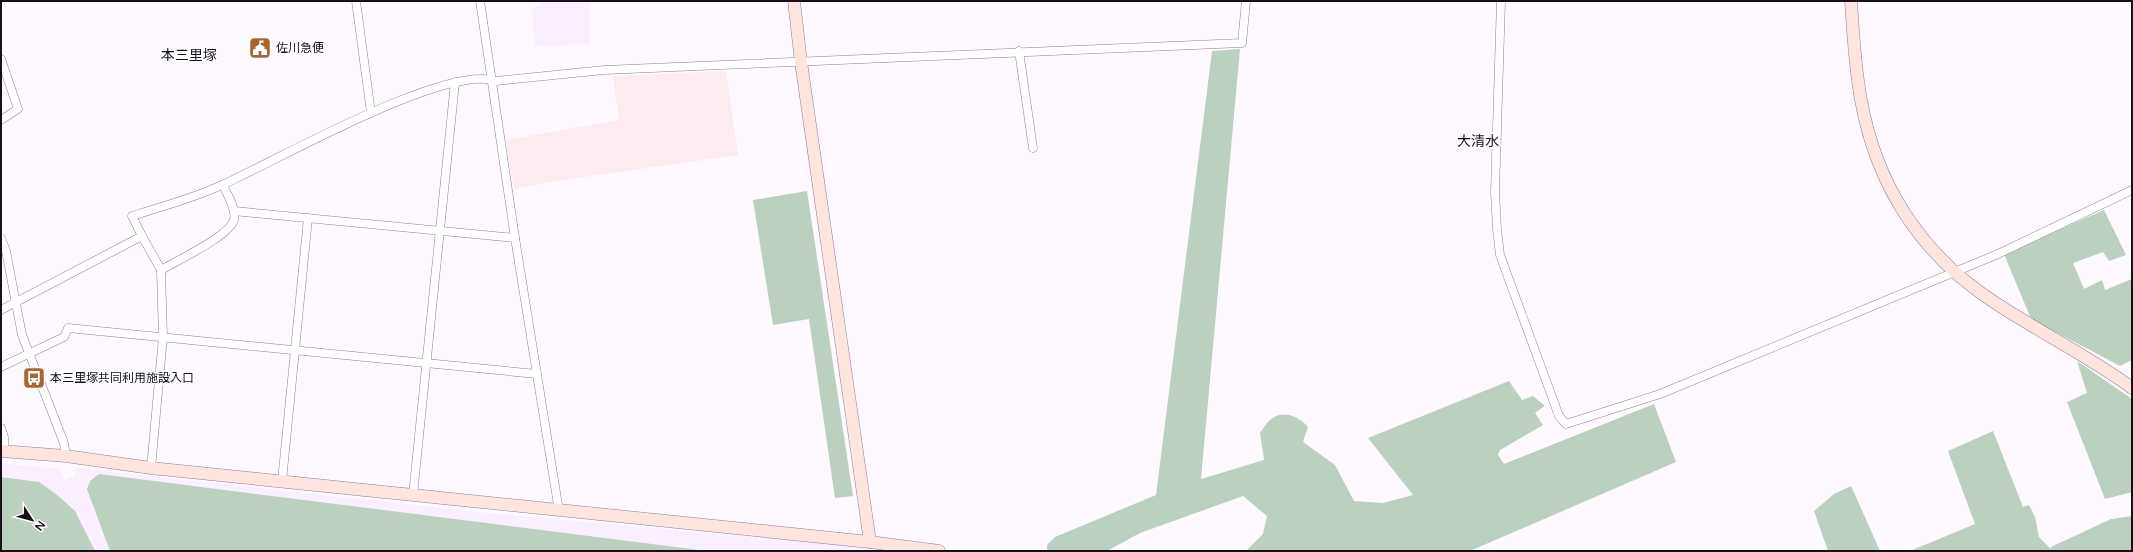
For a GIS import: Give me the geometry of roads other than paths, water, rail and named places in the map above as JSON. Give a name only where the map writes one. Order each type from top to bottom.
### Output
[{"type":"street","points":[[356,1],[371,113]]},
{"type":"street","points":[[480,1],[515,238],[559,511]]},
{"type":"street","points":[[794,1],[801,62],[870,542]]},
{"type":"street","points":[[151,468],[163,338],[161,270],[132,216],[223,185],[371,113],[437,86],[455,82],[491,79],[496,81],[604,70],[1019,51],[1242,43],[1246,1]]},
{"type":"street","points":[[1501,1],[1495,192],[1498,244],[1500,255],[1559,416],[1566,424],[1660,394],[1952,271],[1998,254],[2132,190]]},
{"type":"street","points":[[1851,1],[1861,101],[1877,158],[1887,182],[1908,220],[1937,256],[1952,271],[1990,299],[2080,352],[2132,388]]},
{"type":"street","points":[[1019,51],[1033,148]]},
{"type":"street","points":[[1,59],[18,109],[1,120]]},
{"type":"street","points":[[413,496],[455,82]]},
{"type":"street","points":[[161,270],[225,233],[234,219],[234,211],[223,185]]},
{"type":"street","points":[[234,211],[515,238]]},
{"type":"street","points":[[282,481],[308,218]]},
{"type":"street","points":[[1,310],[142,236]]},
{"type":"street","points":[[1,238],[21,330],[64,443],[66,456]]},
{"type":"street","points":[[1,367],[64,337],[68,328],[537,374]]},
{"type":"street","points":[[1,428],[4,437],[3,451],[66,456],[151,468],[870,542],[939,551]]},
{"type":"place","name":"佐川急便","points":[[260,48]]},
{"type":"place","name":"本三里塚共同利用施設入口","points":[[34,378]]},
{"type":"district","name":"本三里塚","points":[[189,55]]},
{"type":"district","name":"大清水","points":[[1478,141]]}]
